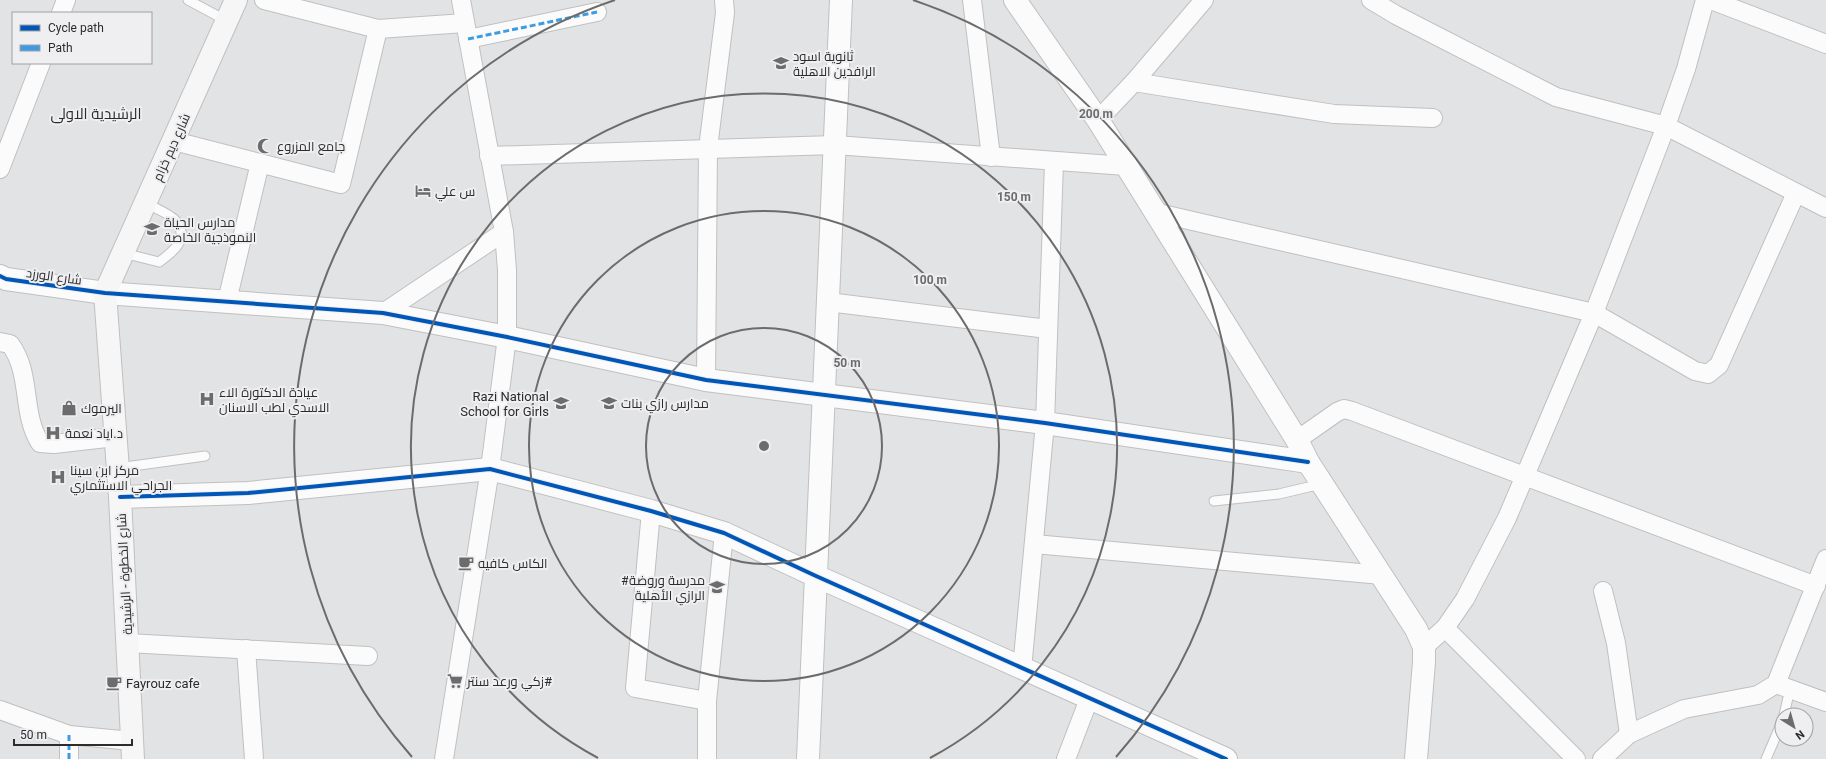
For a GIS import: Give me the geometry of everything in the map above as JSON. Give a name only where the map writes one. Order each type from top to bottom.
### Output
[{"type":"main road","name":"شارع ديم خزام","points":[[105,293],[236,0]]},
{"type":"main road","name":"شارع الخطوة - الرشيدية","points":[[105,293],[116,468],[120,497],[132,750]]},
{"type":"street","points":[[61,12],[66,0]]},
{"type":"street","points":[[264,0],[378,29],[467,31],[597,12]]},
{"type":"street","points":[[444,759],[490,469],[507,337],[507,270],[504,232],[461,0]]},
{"type":"street","points":[[706,380],[708,148],[725,13],[724,0]]},
{"type":"street","points":[[808,759],[841,0]]},
{"type":"street","points":[[972,0],[991,157]]},
{"type":"street","points":[[1015,0],[1098,120],[1126,166],[1158,213],[1297,440],[1308,462],[1416,629],[1424,647],[1416,759]]},
{"type":"street","points":[[1098,120],[1134,82],[1204,0]]},
{"type":"street","points":[[1371,0],[1396,15],[1556,97],[1666,126],[1826,208]]},
{"type":"street","points":[[1424,647],[1445,628],[1465,599],[1507,518],[1594,313],[1666,126],[1686,69],[1705,0]]},
{"type":"street","points":[[1711,0],[1826,44]]},
{"type":"street","points":[[174,141],[341,184],[378,29]]},
{"type":"street","points":[[0,169],[41,64]]},
{"type":"street","points":[[1134,82],[1334,114],[1433,118]]},
{"type":"street","points":[[489,156],[835,145],[1126,166]]},
{"type":"street","points":[[1022,669],[1045,423],[1054,162]]},
{"type":"street","points":[[227,302],[260,163]]},
{"type":"street","points":[[1158,213],[1594,313],[1695,371],[1708,374],[1719,365],[1796,193]]},
{"type":"street","points":[[383,313],[504,232]]},
{"type":"street","name":"شارع الورزد","points":[[0,276],[6,279],[105,293],[383,313],[507,337],[706,380],[1045,423],[1308,462]]},
{"type":"street","points":[[828,302],[1048,329]]},
{"type":"street","points":[[0,342],[10,344],[16,352],[22,367],[33,432],[40,443],[54,444],[115,437]]},
{"type":"street","points":[[1297,440],[1344,409],[1816,586]]},
{"type":"street","points":[[120,497],[248,493],[490,469],[651,511],[724,533],[1022,669],[1226,759]]},
{"type":"street","points":[[651,511],[635,688],[707,701]]},
{"type":"street","points":[[707,759],[707,701],[724,533]]},
{"type":"street","points":[[1034,544],[1382,575]]},
{"type":"street","points":[[1783,687],[1826,559]]},
{"type":"street","points":[[1603,591],[1616,643],[1630,734]]},
{"type":"street","points":[[1445,628],[1576,759]]},
{"type":"street","points":[[127,642],[368,656]]},
{"type":"street","points":[[246,650],[254,759]]},
{"type":"street","points":[[1602,759],[1630,734],[1684,709],[1758,695],[1783,687],[1826,702]]},
{"type":"street","points":[[1066,759],[1089,699]]},
{"type":"street","points":[[0,710],[69,735],[132,750]]},
{"type":"street","points":[[69,735],[69,759]]},
{"type":"lane","points":[[188,0],[227,20]]},
{"type":"lane","points":[[124,253],[159,262],[171,254],[180,244],[181,232],[176,220],[146,203]]},
{"type":"lane","points":[[116,468],[204,456]]},
{"type":"lane","points":[[1214,501],[1279,494],[1323,484]]},
{"type":"lane","points":[[1783,687],[1784,707]]},
{"type":"lane","points":[[1766,759],[1774,740]]},
{"type":"marked path","points":[[468,39],[597,12]]},
{"type":"marked path","points":[[69,735],[69,759]]},
{"type":"cycle path","points":[[0,276],[6,279],[105,293],[383,313],[507,337],[706,380],[1045,423],[1308,462]]},
{"type":"cycle path","points":[[120,497],[248,493],[490,469],[651,511],[724,533],[816,576],[1226,759]]},
{"type":"place","name":"ثانوية اسود الرافدين الاهلية","points":[[781,63]]},
{"type":"place","name":"جامع المزروع","points":[[265,146]]},
{"type":"place","name":"س علي","points":[[423,191]]},
{"type":"place","name":"مدارس الحياة النموذجية الخاصة","points":[[152,229]]},
{"type":"place","name":"عيادة الدكتورة الاء الاسدي لطب الاسنان","points":[[207,399]]},
{"type":"place","name":"Razi National School for Girls","points":[[561,403]]},
{"type":"place","name":"مدارس رازي بنات","points":[[609,403]]},
{"type":"place","name":"اليرموك","points":[[69,408]]},
{"type":"place","name":"د.اياد نعمة","points":[[53,433]]},
{"type":"place","name":"مركز ابن سينا الجراحي الاستثماري","points":[[58,477]]},
{"type":"place","name":"الكاس كافيه","points":[[466,563]]},
{"type":"place","name":"#مدرسة وروضة الرازي الأهلية","points":[[717,587]]},
{"type":"place","name":"زكي ورعد سنتر#","points":[[455,681]]},
{"type":"place","name":"Fayrouz cafe","points":[[114,683]]},
{"type":"district","name":"الرشيدية الاولى","points":[[96,114]]}]
